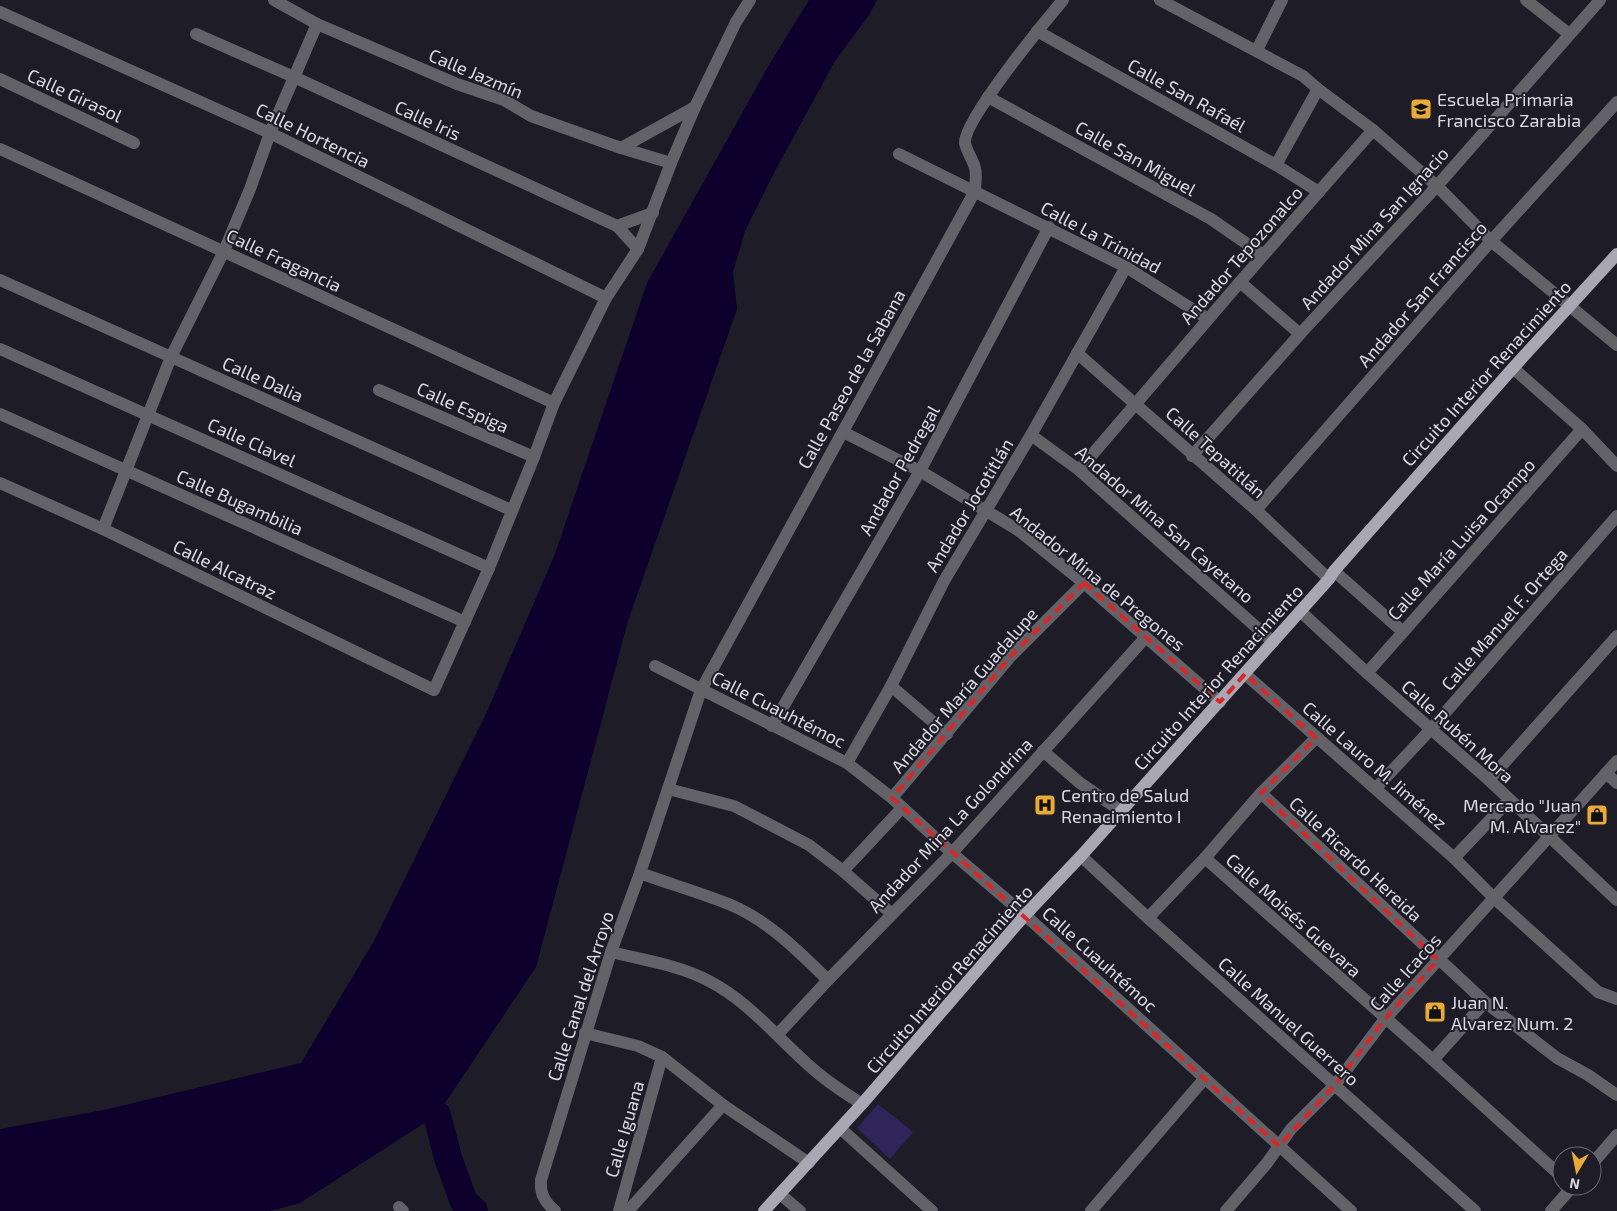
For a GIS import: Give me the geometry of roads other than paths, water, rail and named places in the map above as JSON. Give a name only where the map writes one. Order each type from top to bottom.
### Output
[{"type":"main road","name":"Circuito Interior Renacimiento","points":[[764,1211],[841,1129],[1026,915],[1220,702],[1617,254]]},
{"type":"street","name":"Calle Jazmín","points":[[274,0],[317,24],[457,84],[504,100],[531,116],[621,148],[671,163]]},
{"type":"street","points":[[465,622],[489,568],[554,403],[606,298],[638,249],[695,107],[736,22],[750,0]]},
{"type":"street","points":[[975,191],[976,170],[965,143],[966,135],[988,97],[1037,31],[1063,0]]},
{"type":"street","points":[[1257,50],[1282,0]]},
{"type":"street","points":[[1526,0],[1568,34]]},
{"type":"street","name":"Andador Mina San Ignacio","points":[[1192,456],[1300,334],[1437,186],[1568,34],[1600,0]]},
{"type":"street","points":[[1166,2],[1303,76],[1373,130],[1437,186],[1491,241],[1617,345]]},
{"type":"street","name":"Calle Hortencia","points":[[0,12],[270,134],[606,298]]},
{"type":"street","points":[[103,529],[172,356],[224,251],[250,189],[270,134],[317,24]]},
{"type":"street","name":"Calle San Rafaél","points":[[1037,31],[1276,165],[1319,192]]},
{"type":"street","name":"Calle Iris","points":[[196,34],[294,77],[617,226],[638,249]]},
{"type":"street","name":"Calle Girasol","points":[[0,79],[134,142]]},
{"type":"street","points":[[1276,165],[1318,89]]},
{"type":"street","name":"Calle San Miguel","points":[[988,97],[1211,219],[1263,256]]},
{"type":"street","name":"Andador San Francisco","points":[[1256,510],[1491,241],[1617,102]]},
{"type":"street","points":[[621,148],[695,107]]},
{"type":"street","name":"Andador Tepozonalco","points":[[1078,470],[1373,130]]},
{"type":"street","name":"Calle Fragancia","points":[[0,149],[554,403]]},
{"type":"street","name":"Calle La Trinidad","points":[[899,154],[1126,267],[1208,319]]},
{"type":"street","name":"Calle Paseo de la Sabana","points":[[668,789],[701,690],[975,191]]},
{"type":"street","points":[[617,226],[653,213]]},
{"type":"street","name":"Andador Pedregal","points":[[772,726],[920,471],[1049,227]]},
{"type":"street","name":"Andador Jocotitlán","points":[[847,763],[891,686],[944,581],[1031,435],[1126,267]]},
{"type":"street","name":"Calle Dalia","points":[[0,280],[511,510]]},
{"type":"street","points":[[1240,282],[1300,334]]},
{"type":"street","name":"Calle Clavel","points":[[0,349],[149,414],[489,568]]},
{"type":"street","name":"Calle Tepatitlán","points":[[1077,353],[1136,403],[1192,456],[1332,575],[1402,631]]},
{"type":"street","points":[[1514,368],[1582,429],[1617,466]]},
{"type":"street","name":"Calle Espiga","points":[[379,390],[534,457]]},
{"type":"street","name":"Calle Bugambilia","points":[[0,414],[465,622]]},
{"type":"street","name":"Calle María Luisa Ocampo","points":[[1367,673],[1402,631],[1582,429]]},
{"type":"street","name":"Andador Mina de Pregones","points":[[842,432],[920,471],[1018,530],[1084,583],[1220,702]]},
{"type":"street","name":"Andador Mina San Cayetano","points":[[1031,435],[1078,470],[1273,642]]},
{"type":"street","name":"Calle Alcatraz","points":[[0,483],[103,529],[434,690],[465,622]]},
{"type":"street","name":"Calle Manuel F. Ortega","points":[[1376,788],[1431,729],[1617,516]]},
{"type":"street","name":"Andador María Guadalupe","points":[[892,798],[1011,656],[1084,583]]},
{"type":"street","name":"Calle Rubén Mora","points":[[1300,611],[1549,835],[1616,898]]},
{"type":"street","points":[[1488,780],[1617,636]]},
{"type":"street","name":"Andador Mina La Golondrina","points":[[778,1034],[828,980],[952,854],[1145,638]]},
{"type":"street","name":"Calle Cuauhtémoc","points":[[655,666],[847,763],[892,798],[952,854],[1026,915],[1351,1211]]},
{"type":"street","name":"Calle Lauro M. Jiménez","points":[[1245,674],[1454,858],[1494,898],[1598,992],[1617,999]]},
{"type":"street","points":[[891,686],[947,734]]},
{"type":"street","points":[[1148,918],[1205,858],[1261,794],[1316,738]]},
{"type":"street","points":[[1043,751],[1080,782],[1122,811]]},
{"type":"street","name":"Calle Icacos","points":[[1226,1211],[1268,1163],[1291,1129],[1335,1085],[1385,1019],[1617,761]]},
{"type":"street","points":[[1606,773],[1617,783]]},
{"type":"street","points":[[668,789],[734,806],[809,845],[843,871],[892,914]]},
{"type":"street","name":"Calle Canal del Arroyo","points":[[555,1211],[546,1203],[540,1192],[540,1180],[611,952],[668,789]]},
{"type":"street","name":"Calle Ricardo Hereida","points":[[1261,794],[1485,1002],[1557,1058],[1588,1075],[1617,1095]]},
{"type":"street","points":[[1454,858],[1509,800]]},
{"type":"street","points":[[843,871],[902,808]]},
{"type":"street","name":"Calle Manuel Guerrero","points":[[1081,856],[1335,1085],[1467,1209]]},
{"type":"street","name":"Calle Moisés Guevara","points":[[1205,858],[1552,1168]]},
{"type":"street","points":[[640,873],[732,906],[762,923],[794,946],[828,980]]},
{"type":"street","points":[[611,952],[689,972],[711,982],[778,1034],[818,1073],[862,1104]]},
{"type":"street","points":[[1433,1060],[1485,1002]]},
{"type":"street","points":[[585,1033],[638,1046],[662,1057],[723,1105],[809,1163]]},
{"type":"street","name":"Calle Iguana","points":[[619,1211],[662,1057]]},
{"type":"street","points":[[1091,1211],[1205,1078]]},
{"type":"street","points":[[628,1211],[723,1105]]},
{"type":"street","points":[[841,1129],[932,1211]]},
{"type":"street","points":[[1602,1152],[1617,1135]]},
{"type":"street","points":[[780,1194],[800,1211]]},
{"type":"street","points":[[1551,1211],[1564,1196]]},
{"type":"waterway","points":[[437,1115],[448,1158],[464,1202],[474,1211]]},
{"type":"place","name":"Escuela Primaria Francisco Zarabia","points":[[1421,109]]},
{"type":"place","name":"Centro de Salud Renacimiento I","points":[[1045,805]]},
{"type":"place","name":"Mercado \"Juan M. Alvarez\"","points":[[1597,815]]},
{"type":"place","name":"Juan N. Alvarez Num. 2","points":[[1435,1012]]}]
